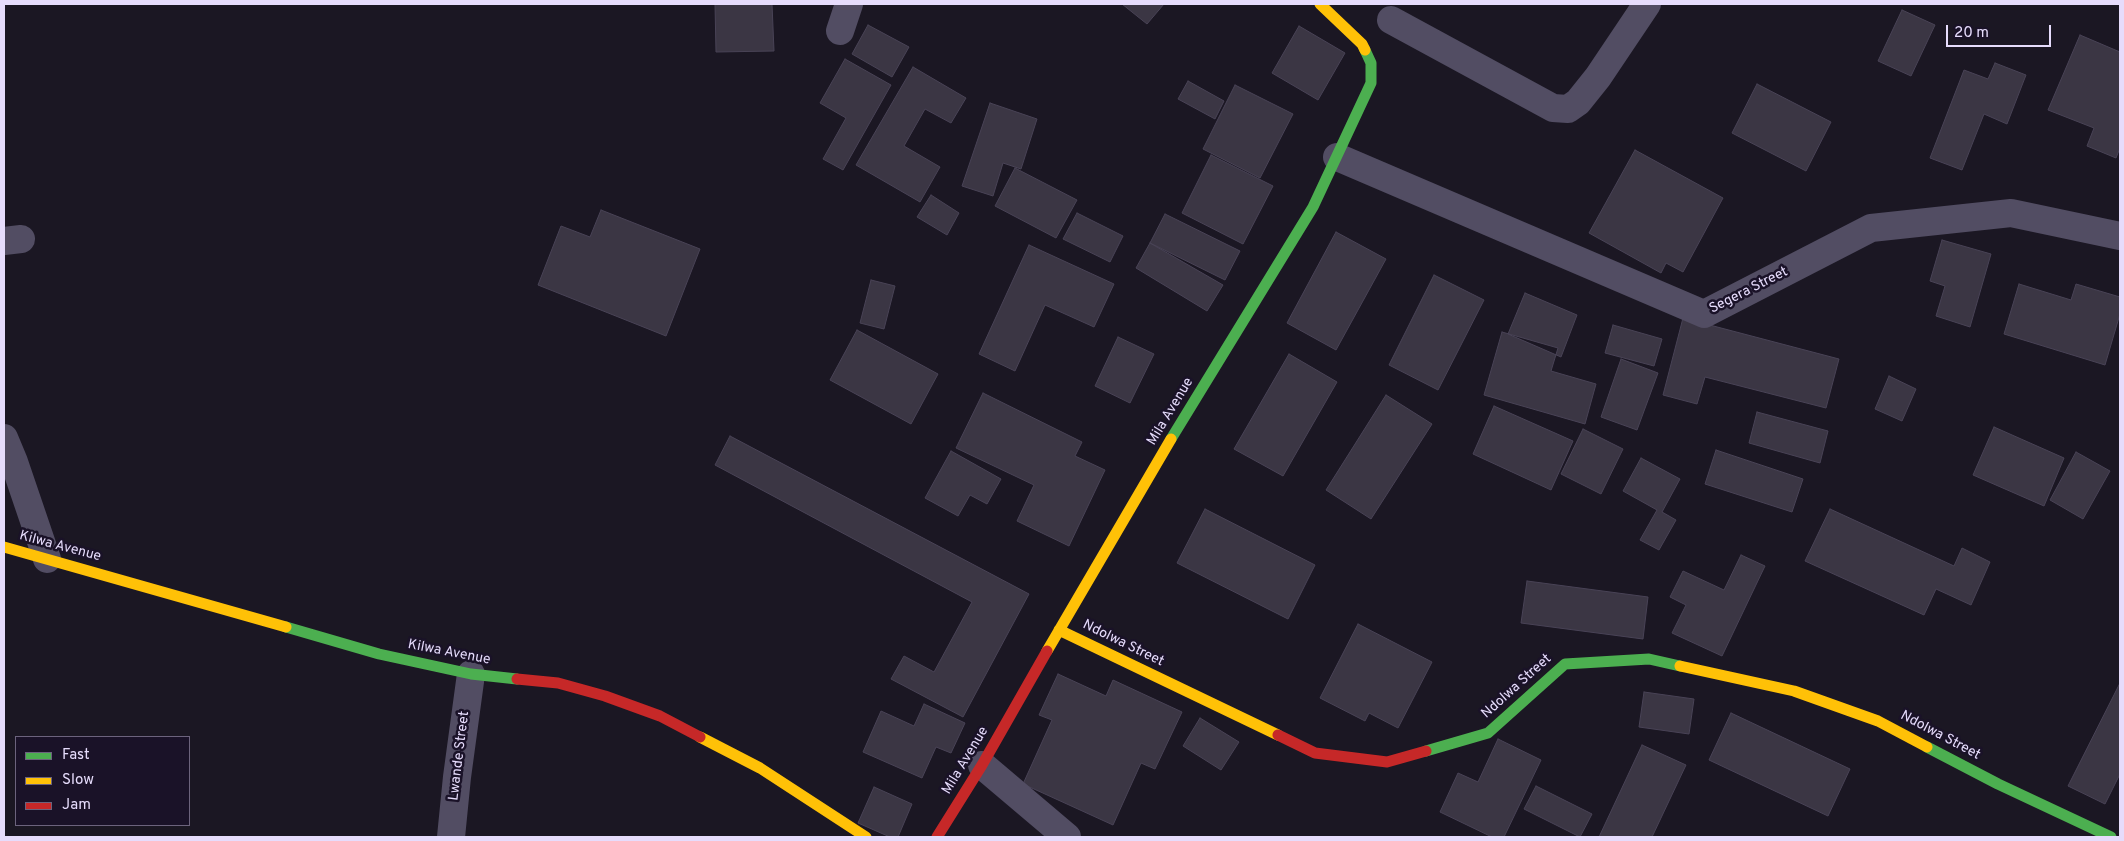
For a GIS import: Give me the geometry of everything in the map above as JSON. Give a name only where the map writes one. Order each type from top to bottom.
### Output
[{"type":"street","points":[[840,31],[849,4]]},
{"type":"street","name":"Mila Avenue","points":[[937,837],[982,766],[1172,437],[1314,207],[1337,157],[1371,83],[1371,63],[1362,44],[1320,4]]},
{"type":"street","points":[[1362,44],[1395,12],[1553,108],[1568,109],[1578,102],[1598,77],[1647,4]]},
{"type":"street","name":"Segera Street","points":[[1337,157],[1704,314],[1871,228],[2011,214],[2120,236]]},
{"type":"street","points":[[4,438],[47,559]]},
{"type":"street","name":"Kilwa Avenue","points":[[4,547],[379,654],[471,674],[558,683],[605,696],[660,716],[760,768],[866,837]]},
{"type":"street","name":"Ndolwa Street","points":[[1059,630],[1315,753],[1387,762],[1488,733],[1565,664],[1649,659],[1794,691],[1878,721],[1998,784],[2111,837]]},
{"type":"street","name":"Lwande Street","points":[[451,837],[471,674]]},
{"type":"street","points":[[982,766],[1068,837]]},
{"type":"building","points":[[715,4],[772,4],[774,51],[716,52]]},
{"type":"building","points":[[1122,4],[1164,4],[1147,24]]},
{"type":"building","points":[[1902,10],[1935,25],[1911,76],[1878,61]]},
{"type":"building","points":[[868,25],[909,47],[892,77],[852,54]]},
{"type":"building","points":[[1299,26],[1345,53],[1318,100],[1272,73]]},
{"type":"building","points":[[2080,35],[2120,52],[2120,148],[2116,158],[2087,146],[2094,128],[2048,110]]},
{"type":"building","points":[[845,59],[891,85],[843,170],[823,159],[846,118],[820,103]]},
{"type":"building","points":[[1995,63],[2026,75],[2007,124],[1984,114],[1962,170],[1930,158],[1964,70],[1988,79]]},
{"type":"building","points":[[913,67],[966,98],[951,123],[925,109],[904,146],[940,167],[920,202],[856,165]]},
{"type":"building","points":[[1188,81],[1224,101],[1215,119],[1178,99]]},
{"type":"building","points":[[1757,84],[1831,122],[1806,171],[1732,133]]},
{"type":"building","points":[[1235,85],[1293,114],[1260,178],[1203,149]]},
{"type":"building","points":[[990,103],[1037,119],[1021,169],[1003,163],[993,196],[962,186]]},
{"type":"building","points":[[1635,150],[1723,198],[1683,272],[1666,263],[1661,273],[1589,233]]},
{"type":"building","points":[[1211,155],[1273,186],[1243,244],[1182,213]]},
{"type":"building","points":[[1015,168],[1077,200],[1056,238],[995,206]]},
{"type":"building","points":[[931,195],[959,213],[947,235],[917,217]]},
{"type":"building","points":[[601,210],[700,249],[666,336],[538,285],[561,226],[590,237]]},
{"type":"building","points":[[1077,213],[1123,236],[1110,262],[1063,239]]},
{"type":"building","points":[[1165,214],[1240,251],[1225,280],[1150,243]]},
{"type":"building","points":[[1336,232],[1386,259],[1336,350],[1287,323]]},
{"type":"building","points":[[1942,240],[1991,254],[1970,327],[1936,316],[1945,286],[1930,281]]},
{"type":"building","points":[[1150,243],[1223,285],[1207,311],[1136,268]]},
{"type":"building","points":[[1029,245],[1114,284],[1094,327],[1045,305],[1015,371],[979,354]]},
{"type":"building","points":[[1434,275],[1484,300],[1438,390],[1389,365]]},
{"type":"building","points":[[871,280],[895,286],[884,329],[860,323]]},
{"type":"building","points":[[2019,284],[2071,300],[2076,284],[2120,297],[2120,314],[2105,365],[2004,334]]},
{"type":"building","points":[[1525,293],[1577,315],[1561,357],[1508,334]]},
{"type":"building","points":[[1683,318],[1839,359],[1826,408],[1705,377],[1697,404],[1663,395]]},
{"type":"building","points":[[1613,325],[1662,339],[1654,366],[1605,353]]},
{"type":"building","points":[[857,330],[938,374],[911,424],[830,380]]},
{"type":"building","points":[[1502,332],[1558,348],[1551,371],[1596,384],[1585,424],[1484,395]]},
{"type":"building","points":[[1118,337],[1154,354],[1130,403],[1095,386]]},
{"type":"building","points":[[1289,354],[1337,382],[1283,476],[1234,449]]},
{"type":"building","points":[[1621,359],[1658,373],[1637,430],[1601,417]]},
{"type":"building","points":[[1889,376],[1916,389],[1902,421],[1875,409]]},
{"type":"building","points":[[983,393],[1082,442],[1075,456],[1105,470],[1069,546],[1017,521],[1034,485],[956,448]]},
{"type":"building","points":[[1386,395],[1432,424],[1371,519],[1326,490]]},
{"type":"building","points":[[1494,406],[1573,441],[1551,490],[1473,454]]},
{"type":"building","points":[[1757,412],[1828,431],[1820,463],[1749,443]]},
{"type":"building","points":[[1994,427],[2064,458],[2044,506],[1973,475]]},
{"type":"building","points":[[1583,429],[1623,449],[1601,494],[1561,474]]},
{"type":"building","points":[[730,436],[1029,594],[963,717],[891,679],[904,656],[934,672],[972,602],[715,465]]},
{"type":"building","points":[[1716,450],[1803,479],[1792,512],[1705,484]]},
{"type":"building","points":[[951,451],[1001,479],[987,504],[970,495],[958,516],[925,498]]},
{"type":"building","points":[[2076,452],[2110,471],[2083,519],[2050,500]]},
{"type":"building","points":[[1641,458],[1680,479],[1662,512],[1676,520],[1659,550],[1640,540],[1657,510],[1623,491]]},
{"type":"building","points":[[1205,509],[1315,565],[1288,619],[1177,563]]},
{"type":"building","points":[[1830,509],[1954,566],[1962,548],[1990,562],[1971,605],[1936,589],[1924,615],[1805,561]]},
{"type":"building","points":[[1741,555],[1765,566],[1722,656],[1672,633],[1686,605],[1670,597],[1683,571],[1724,590]]},
{"type":"building","points":[[1527,581],[1648,597],[1643,639],[1521,623]]},
{"type":"building","points":[[1358,624],[1432,662],[1398,728],[1369,713],[1365,721],[1320,698]]},
{"type":"building","points":[[1058,674],[1106,696],[1113,680],[1182,712],[1155,769],[1141,763],[1113,825],[1023,784],[1052,720],[1039,715]]},
{"type":"building","points":[[2120,683],[2120,774],[2105,804],[2068,786]]},
{"type":"building","points":[[1644,692],[1694,699],[1689,734],[1639,727]]},
{"type":"building","points":[[924,704],[965,723],[951,753],[936,747],[922,778],[863,752],[881,711],[914,726]]},
{"type":"building","points":[[1731,713],[1850,769],[1828,816],[1709,760]]},
{"type":"building","points":[[1200,718],[1239,742],[1221,770],[1183,746]]},
{"type":"building","points":[[1498,739],[1541,760],[1504,837],[1492,837],[1440,812],[1458,773],[1478,782]]},
{"type":"building","points":[[1642,745],[1686,765],[1652,837],[1599,837]]},
{"type":"building","points":[[1536,786],[1592,814],[1580,837],[1524,809]]},
{"type":"building","points":[[874,787],[912,804],[898,837],[890,837],[858,823]]},
{"type":"traffic: fast","points":[[1171,439],[1313,207],[1371,83],[1371,63],[1365,50]]},
{"type":"traffic: fast","points":[[286,627],[379,654],[471,674],[517,679]]},
{"type":"traffic: fast","points":[[1426,751],[1488,733],[1565,664],[1649,659],[1680,666]]},
{"type":"traffic: fast","points":[[1927,747],[1998,784],[2111,837]]},
{"type":"traffic: slow","points":[[1320,4],[1362,44],[1365,50]]},
{"type":"traffic: slow","points":[[1047,651],[1171,439]]},
{"type":"traffic: slow","points":[[4,547],[286,627]]},
{"type":"traffic: slow","points":[[1059,630],[1278,735]]},
{"type":"traffic: slow","points":[[1680,666],[1794,691],[1878,721],[1927,747]]},
{"type":"traffic: slow","points":[[700,737],[760,768],[866,837]]},
{"type":"traffic: jam","points":[[937,837],[982,765],[1047,651]]},
{"type":"traffic: jam","points":[[517,679],[558,683],[605,696],[660,716],[700,737]]},
{"type":"traffic: jam","points":[[1278,735],[1315,753],[1387,762],[1426,751]]}]
